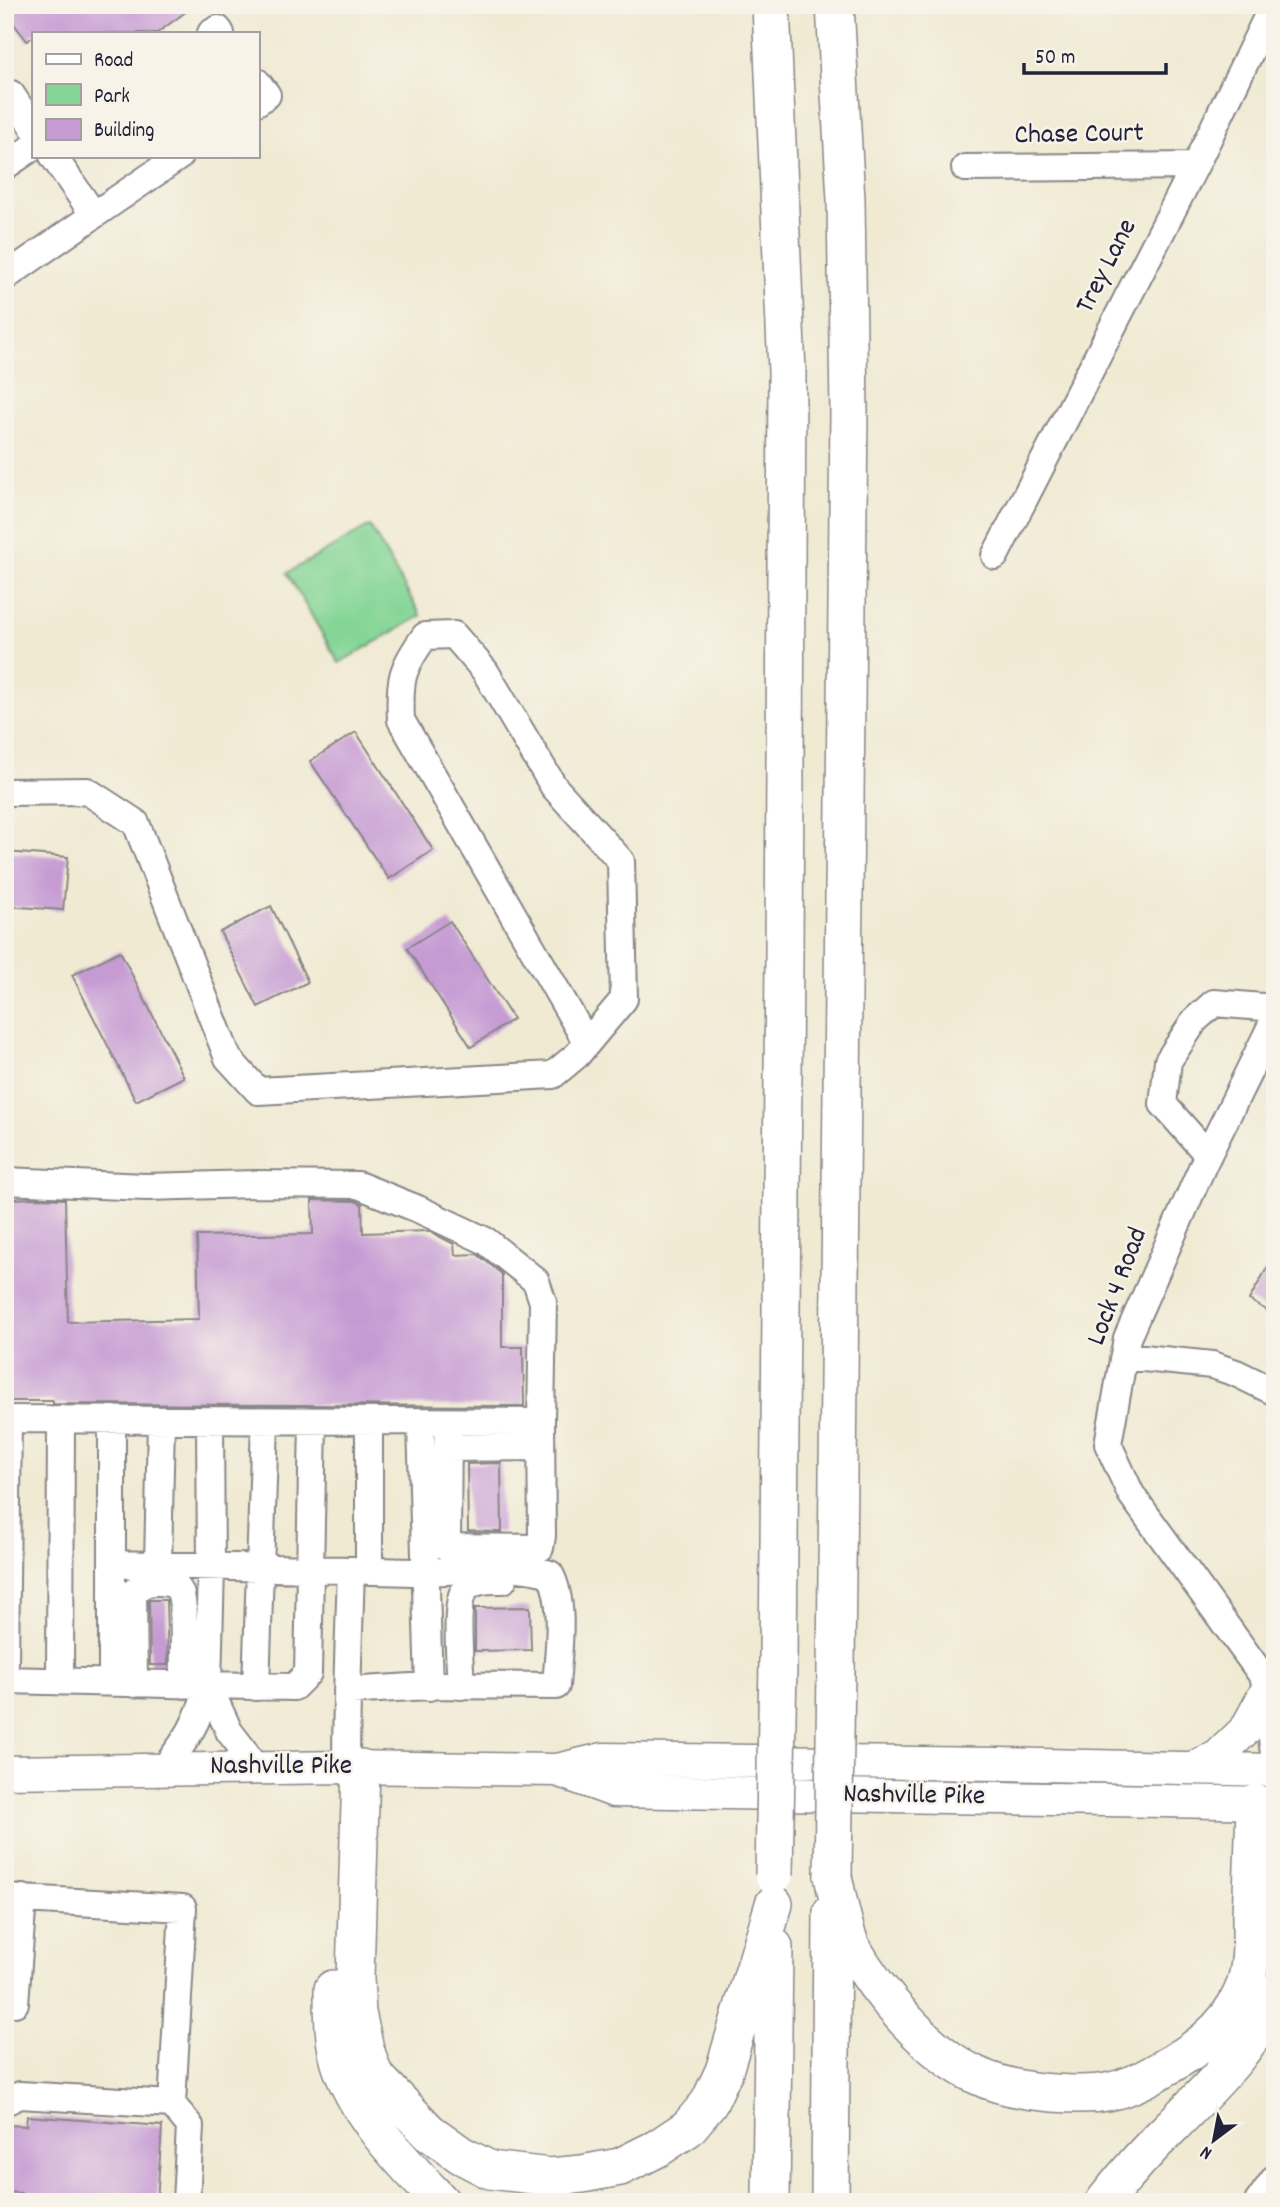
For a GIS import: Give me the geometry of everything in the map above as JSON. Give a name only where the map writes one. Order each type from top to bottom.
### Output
[{"type":"highway","points":[[771,5],[786,372],[785,959],[771,2202]]},
{"type":"highway","points":[[830,2202],[849,412],[846,200],[835,5]]},
{"type":"highway","points":[[348,1768],[357,2013],[374,2075],[429,2132],[461,2155],[490,2170],[550,2177],[620,2167],[658,2148],[688,2128],[709,2103],[724,2071],[774,1890]]},
{"type":"highway","points":[[348,1768],[333,2022],[341,2067],[359,2104],[397,2155],[441,2202]]},
{"type":"highway","points":[[833,1876],[851,1945],[897,2011],[922,2037],[949,2059],[975,2075],[1006,2087],[1081,2095],[1110,2093],[1137,2084],[1198,2048],[1222,2025],[1243,1992],[1250,1960],[1265,1803]]},
{"type":"highway","points":[[1104,2202],[1137,2161],[1227,2071],[1253,2036],[1275,1992]]},
{"type":"main road","points":[[1192,1768],[1217,1757],[1246,1729],[1266,1692]]},
{"type":"main road","name":"Nashville Pike","points":[[5,1772],[255,1768],[557,1770],[603,1759],[1275,1771]]},
{"type":"main road","name":"Nashville Pike","points":[[557,1770],[614,1791],[1265,1803]]},
{"type":"main road","points":[[1265,1803],[1275,1771]]},
{"type":"street","name":"Trey Lane","points":[[995,556],[1195,166],[1273,5]]},
{"type":"street","points":[[259,85],[267,95],[259,101]]},
{"type":"street","points":[[5,98],[11,94],[32,126]]},
{"type":"street","points":[[5,166],[32,148]]},
{"type":"street","points":[[54,158],[94,215]]},
{"type":"street","points":[[5,277],[177,158]]},
{"type":"street","name":"Chase Court","points":[[965,168],[1195,166]]},
{"type":"street","points":[[5,792],[87,791],[136,823],[228,1058],[258,1091],[553,1075],[577,1055],[624,999],[621,861],[554,787],[485,671],[454,635],[425,636],[409,659],[400,688],[401,720],[587,1043]]},
{"type":"street","points":[[1208,1155],[1163,1104],[1168,1060],[1195,1020],[1214,1003],[1275,1008]]},
{"type":"street","name":"Lock 4 Road","points":[[1275,1018],[1208,1155],[1127,1338],[1108,1444],[1131,1494],[1264,1678],[1275,1761]]},
{"type":"street","points":[[5,1181],[146,1187],[358,1185],[486,1241],[536,1281],[543,1302],[540,1548],[516,1558],[424,1572],[113,1564]]},
{"type":"street","points":[[1124,1356],[1212,1365],[1236,1373],[1275,1392]]},
{"type":"street","points":[[5,1664],[6,1419],[421,1423],[448,1436],[541,1435]]},
{"type":"street","points":[[60,1681],[61,1419]]},
{"type":"street","points":[[112,1419],[113,1564],[123,1683]]},
{"type":"street","points":[[158,1565],[161,1421]]},
{"type":"street","points":[[210,1422],[211,1567],[196,1685],[255,1768]]},
{"type":"street","points":[[257,1687],[265,1422]]},
{"type":"street","points":[[5,1680],[294,1687],[308,1673],[313,1422]]},
{"type":"street","points":[[348,1768],[346,1692],[360,1571],[369,1422]]},
{"type":"street","points":[[346,1692],[395,1681],[429,1687],[556,1686],[559,1627],[554,1581],[550,1574],[516,1558],[447,1547],[435,1510],[421,1423]]},
{"type":"street","points":[[429,1687],[424,1572],[448,1436]]},
{"type":"street","points":[[461,1686],[459,1606],[463,1592],[472,1584],[484,1580],[554,1581]]},
{"type":"street","points":[[123,1683],[134,1593],[138,1587],[149,1582],[173,1584],[180,1592],[201,1711],[192,1732],[163,1770]]},
{"type":"street","points":[[5,2002],[15,2003],[14,1898],[183,1908],[172,2104],[190,2126],[186,2202]]},
{"type":"street","points":[[5,2102],[20,2095],[172,2104]]},
{"type":"street","points":[[1258,2202],[1275,2179]]},
{"type":"green space","points":[[370,526],[421,616],[339,663],[287,573]]},
{"type":"building","points":[[5,5],[195,5],[158,32],[32,32],[32,38],[27,41],[14,24],[5,29]]},
{"type":"building","points":[[356,732],[433,850],[389,879],[310,761]]},
{"type":"building","points":[[5,852],[68,857],[63,910],[5,906]]},
{"type":"building","points":[[271,906],[308,982],[258,1007],[220,932]]},
{"type":"building","points":[[450,921],[513,1019],[471,1047],[407,948]]},
{"type":"building","points":[[120,951],[184,1077],[136,1101],[72,975]]},
{"type":"building","points":[[5,1199],[65,1199],[68,1322],[199,1319],[197,1236],[313,1234],[312,1200],[355,1201],[362,1204],[363,1233],[429,1231],[454,1244],[455,1255],[477,1254],[502,1274],[502,1347],[523,1347],[524,1406],[53,1404],[53,1401],[5,1401]]},
{"type":"building","points":[[1275,1254],[1275,1315],[1249,1300]]},
{"type":"building","points":[[501,1463],[502,1532],[468,1531],[467,1464]]},
{"type":"building","points":[[149,1600],[166,1600],[168,1665],[150,1665]]},
{"type":"building","points":[[530,1607],[531,1650],[475,1651],[475,1608]]},
{"type":"building","points":[[27,2116],[162,2126],[157,2202],[20,2202],[21,2193],[5,2192],[5,2125],[26,2126]]}]
